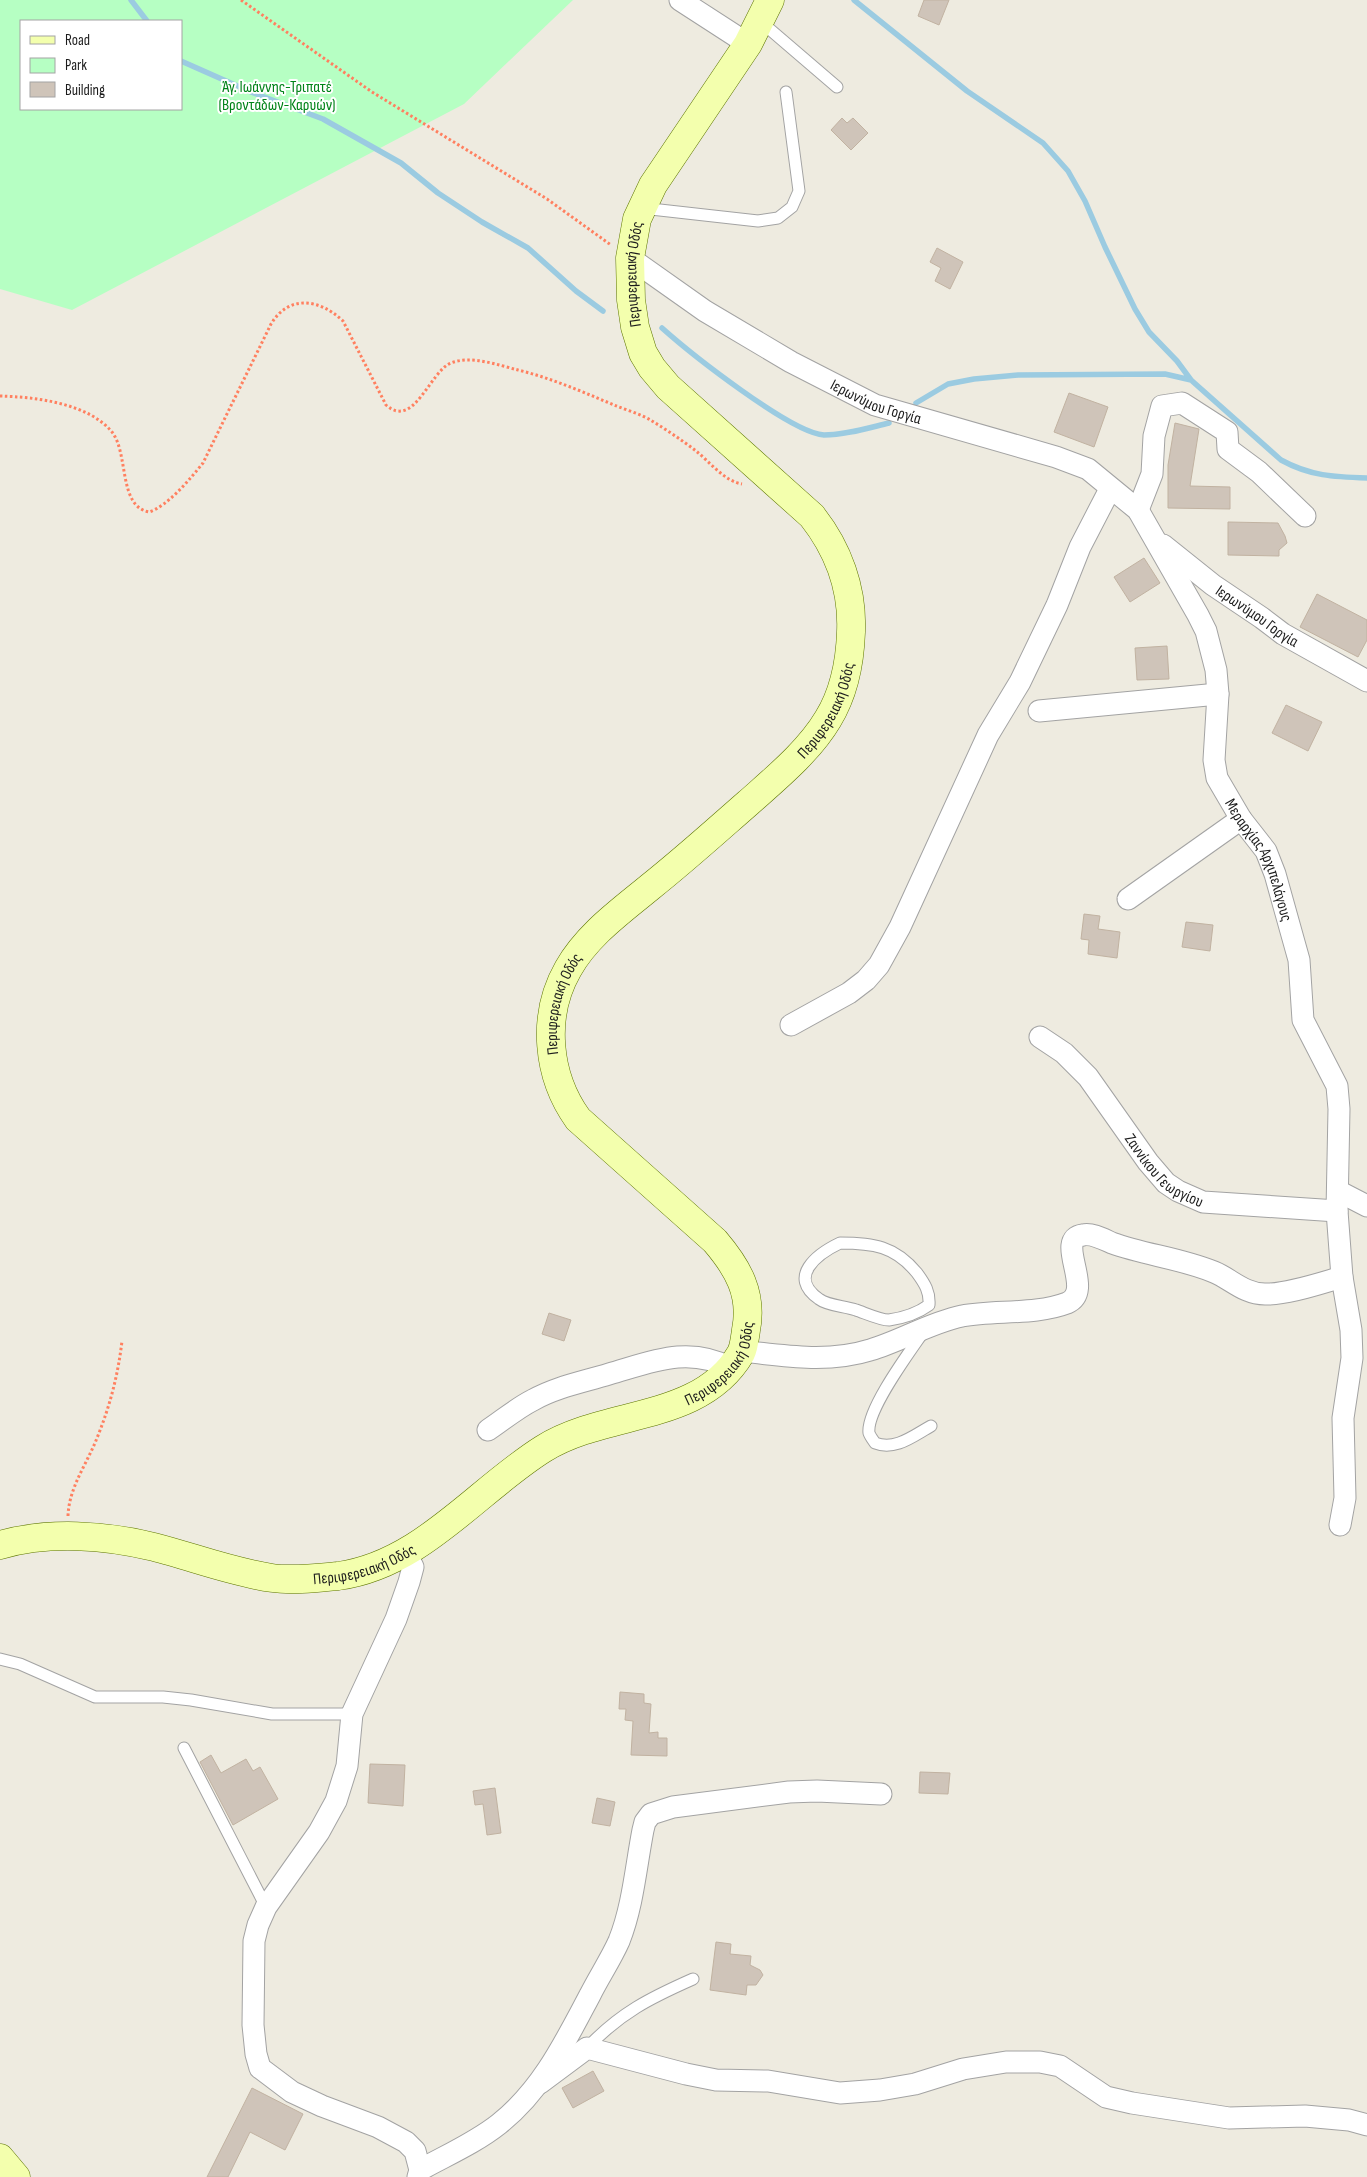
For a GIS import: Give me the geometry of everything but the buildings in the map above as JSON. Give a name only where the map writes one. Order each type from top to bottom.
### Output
[{"type":"main road","name":"Περιφερειακή Οδός","points":[[0,1545],[16,1540],[69,1536],[124,1541],[239,1572],[275,1578],[339,1576],[373,1568],[406,1551],[451,1520],[509,1471],[548,1446],[590,1428],[676,1405],[710,1389],[736,1360],[749,1310],[747,1294],[741,1276],[731,1260],[715,1241],[578,1119],[565,1097],[556,1071],[550,1031],[553,1007],[561,982],[568,968],[584,946],[618,913],[708,838],[792,762],[822,728],[838,698],[848,664],[851,631],[850,601],[841,568],[828,538],[812,516],[668,386],[652,368],[643,353],[635,327],[630,300],[632,236],[641,208],[653,185],[759,22]]},
{"type":"main road","points":[[0,2158],[16,2177]]},
{"type":"street","points":[[680,0],[759,22]]},
{"type":"street","name":"Ιερωνύμου Γοργία","points":[[630,258],[714,316],[791,362],[875,405],[1056,457],[1088,469],[1110,489],[1138,510]]},
{"type":"street","points":[[1138,510],[1152,474],[1154,436],[1162,406],[1182,404],[1226,432],[1228,449],[1258,472],[1304,516]]},
{"type":"street","points":[[791,1025],[849,993],[866,980],[878,965],[900,927],[988,735],[1020,682],[1057,605],[1080,547],[1110,489]]},
{"type":"street","name":"Μεραρχίας Αρχιπελάγους","points":[[1138,510],[1206,631],[1216,670],[1218,694],[1214,760],[1217,778],[1241,819],[1266,851],[1275,874],[1300,960],[1303,1020],[1337,1086],[1338,1201],[1342,1278],[1351,1330],[1352,1358],[1343,1418],[1345,1498],[1340,1525]]},
{"type":"street","name":"Ιερωνύμου Γοργία","points":[[1155,538],[1213,585],[1283,634],[1367,681]]},
{"type":"street","points":[[1039,711],[1218,694]]},
{"type":"street","points":[[1128,899],[1241,819]]},
{"type":"street","name":"Ζαννίκου Γεωργίου","points":[[1040,1036],[1064,1053],[1088,1077],[1148,1162],[1166,1183],[1178,1191],[1203,1202],[1338,1201]]},
{"type":"street","points":[[1338,1201],[1365,1201]]},
{"type":"street","points":[[488,1430],[533,1400],[549,1392],[637,1364],[659,1359],[691,1357],[718,1361],[795,1357],[845,1357],[895,1342],[942,1321],[963,1316],[1041,1308],[1068,1302],[1074,1298],[1078,1286],[1072,1244],[1075,1238],[1081,1235],[1099,1238],[1137,1252],[1216,1272],[1241,1288],[1254,1293],[1276,1293],[1342,1278]]},
{"type":"street","points":[[406,1551],[413,1567],[409,1582],[396,1619],[352,1714],[347,1766],[336,1801],[319,1832],[266,1907],[258,1925],[254,1941],[253,2024],[256,2054],[260,2068],[292,2092],[322,2106],[378,2127],[406,2142],[416,2150],[419,2174],[471,2144],[499,2124],[523,2103],[540,2083],[619,1941],[630,1901],[645,1822],[651,1814],[673,1807],[761,1795],[817,1791],[881,1794]]},
{"type":"street","points":[[540,2083],[587,2048],[716,2080],[768,2081],[840,2092],[880,2090],[915,2084],[963,2069],[1006,2062],[1040,2062],[1060,2066],[1106,2097],[1132,2103],[1229,2118],[1305,2116],[1349,2120],[1367,2125]]},
{"type":"lane","points":[[759,22],[837,86]]},
{"type":"lane","points":[[641,208],[758,221],[778,218],[792,207],[799,191],[786,92]]},
{"type":"lane","points":[[861,1243],[888,1249],[906,1259],[924,1282],[929,1293],[929,1305],[919,1312],[888,1320],[820,1300],[808,1290],[806,1278],[809,1264],[824,1250],[840,1244],[861,1243]]},
{"type":"lane","points":[[888,1320],[895,1342]]},
{"type":"lane","points":[[927,1327],[883,1394],[872,1417],[869,1433],[875,1443],[884,1447],[892,1447],[931,1426]]},
{"type":"lane","points":[[0,1659],[20,1664],[95,1697],[163,1697],[272,1714],[352,1714]]},
{"type":"lane","points":[[184,1748],[266,1907]]},
{"type":"lane","points":[[587,2048],[604,2029],[621,2016],[652,1997],[694,1979]]},
{"type":"path","points":[[241,0],[372,92],[547,199],[630,258]]},
{"type":"path","points":[[0,396],[56,404],[84,412],[97,420],[112,433],[119,446],[131,499],[141,511],[148,512],[163,504],[191,478],[203,463],[271,324],[278,314],[295,304],[314,304],[333,312],[343,321],[386,405],[391,409],[397,411],[409,408],[424,393],[442,368],[450,363],[473,361],[490,363],[529,373],[588,394],[651,420],[694,450],[731,481],[741,484],[749,483],[762,471]]},
{"type":"path","points":[[69,1536],[69,1501],[107,1411],[115,1386],[122,1342]]},
{"type":"green space","name":"Άγ. Ιωάννης-Τριπατέ (Βροντάδων-Καρυών)","points":[[0,0],[573,0],[464,104],[72,310],[0,289]]},
{"type":"waterway","points":[[131,0],[146,20]]},
{"type":"waterway","points":[[854,0],[967,91],[1043,143],[1068,171],[1085,201],[1135,309],[1149,332],[1177,361],[1191,380]]},
{"type":"waterway","points":[[182,61],[251,92],[323,119],[401,163],[438,193],[482,222],[528,248],[576,291],[603,311]]},
{"type":"waterway","points":[[662,328],[741,390],[789,421],[809,431],[832,435],[889,423]]},
{"type":"waterway","points":[[916,403],[948,384],[974,379],[1018,375],[1165,374],[1191,380],[1281,460],[1322,475],[1367,478]]}]
